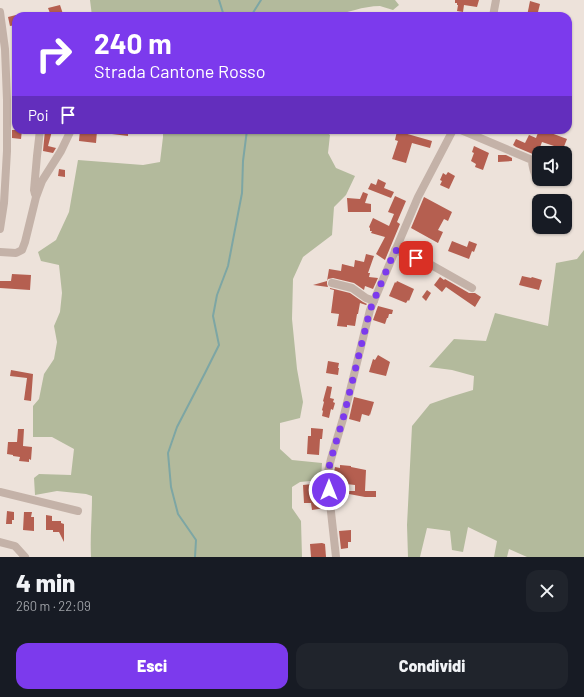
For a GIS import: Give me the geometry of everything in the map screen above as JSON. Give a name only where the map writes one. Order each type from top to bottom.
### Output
[{"type":"street","points":[[494,12],[496,0]]},
{"type":"street","points":[[0,12],[5,49],[7,114],[7,151],[4,203],[0,229]]},
{"type":"street","points":[[36,197],[34,190],[40,134]]},
{"type":"street","points":[[0,252],[16,253],[22,250],[36,197],[42,181],[61,151],[69,134]]},
{"type":"street","points":[[336,557],[327,476],[370,310],[418,197],[451,134]]},
{"type":"street","points":[[470,134],[532,160]]},
{"type":"street","points":[[395,250],[426,262],[472,288]]},
{"type":"street","points":[[332,283],[352,288],[366,298],[374,301]]},
{"type":"street","points":[[0,492],[78,512]]},
{"type":"street","points":[[0,542],[15,546],[26,557]]},
{"type":"green space","points":[[90,0],[395,0],[399,5],[393,10],[380,6],[374,6],[346,12],[92,12]]},
{"type":"green space","points":[[163,134],[329,134],[330,135],[328,153],[336,168],[355,176],[346,195],[334,207],[332,235],[303,257],[293,279],[292,319],[297,369],[303,402],[300,418],[280,423],[280,449],[292,460],[322,463],[321,480],[300,482],[292,487],[292,508],[301,521],[302,557],[91,557],[92,496],[57,491],[35,495],[34,478],[39,474],[71,475],[74,449],[52,437],[33,437],[33,406],[39,399],[44,374],[54,359],[57,342],[54,326],[60,312],[62,293],[59,265],[41,261],[38,252],[56,240],[69,212],[78,160],[143,165],[160,162]]},
{"type":"green space","points":[[584,250],[584,557],[527,557],[509,549],[507,557],[494,557],[497,541],[468,527],[463,552],[452,550],[450,531],[427,528],[420,557],[408,557],[407,525],[412,426],[430,404],[473,390],[474,376],[452,370],[429,367],[454,339],[486,341],[495,313],[548,326],[556,263],[577,259]]},
{"type":"building","points":[[455,0],[479,0],[477,7],[464,5],[463,12],[457,11],[458,5],[455,3]]},
{"type":"building","points":[[530,1],[540,4],[538,12],[528,12]]},
{"type":"building","points":[[60,5],[62,12],[50,12],[48,8]]},
{"type":"building","points":[[12,16],[12,26],[10,26],[8,17]]},
{"type":"building","points":[[12,134],[22,134],[21,139],[12,138]]},
{"type":"building","points":[[45,134],[51,134],[48,146],[56,148],[53,153],[43,151]]},
{"type":"building","points":[[80,134],[97,134],[96,143],[79,141]]},
{"type":"building","points":[[112,134],[128,134],[128,136]]},
{"type":"building","points":[[396,134],[408,134],[432,141],[430,148],[412,143],[406,163],[392,159],[398,141],[395,140]]},
{"type":"building","points":[[538,134],[554,134],[567,139],[564,146],[554,146],[542,142],[540,146],[532,146],[532,154],[513,145],[516,139],[525,143],[529,135],[536,138]]},
{"type":"building","points":[[474,146],[489,153],[483,170],[475,167],[476,164],[471,161],[474,153],[472,152]]},
{"type":"building","points":[[498,155],[506,155],[512,158],[512,161],[498,162]]},
{"type":"building","points":[[59,169],[65,170],[65,177],[58,176]]},
{"type":"building","points":[[448,172],[455,176],[449,189],[440,185],[442,181],[440,180],[443,173],[446,175]]},
{"type":"building","points":[[378,179],[386,183],[384,188],[394,192],[391,198],[368,189],[371,183],[376,185]]},
{"type":"building","points":[[363,192],[368,194],[365,203],[371,204],[371,212],[348,212],[347,198],[360,199]]},
{"type":"building","points":[[395,196],[406,201],[397,222],[400,224],[385,260],[376,254],[385,237],[371,233],[372,231],[370,231],[369,227],[373,218],[389,226],[394,214],[388,212]]},
{"type":"building","points":[[424,197],[452,212],[448,221],[444,219],[438,230],[443,232],[438,243],[411,228]]},
{"type":"building","points":[[452,241],[467,247],[469,241],[477,244],[469,259],[448,251]]},
{"type":"building","points":[[366,254],[374,256],[368,273],[370,273],[369,277],[378,278],[373,289],[365,286],[364,290],[354,283],[333,278],[328,279],[327,281],[329,269],[341,271],[342,264],[354,267],[355,260],[364,262]]},
{"type":"building","points":[[12,274],[31,275],[30,290],[0,288],[0,281],[11,281]]},
{"type":"building","points":[[522,276],[542,280],[539,290],[519,285]]},
{"type":"building","points":[[440,277],[469,293],[475,293],[481,297],[475,307],[446,287],[442,292],[434,285]]},
{"type":"building","points":[[327,281],[328,287],[313,285]]},
{"type":"building","points":[[397,281],[414,289],[409,301],[408,300],[406,303],[389,296],[395,282],[396,283]]},
{"type":"building","points":[[330,288],[350,293],[367,304],[360,303],[355,326],[337,326],[339,314],[331,313],[334,290]]},
{"type":"building","points":[[427,290],[431,293],[426,301],[422,297]]},
{"type":"building","points":[[378,306],[393,310],[392,314],[389,314],[385,324],[373,320]]},
{"type":"building","points":[[378,355],[390,362],[386,376],[369,372],[373,359],[375,360]]},
{"type":"building","points":[[328,361],[339,363],[338,375],[326,373]]},
{"type":"building","points":[[11,370],[33,374],[31,401],[24,400],[27,378],[10,376]]},
{"type":"building","points":[[327,386],[332,387],[330,398],[334,399],[333,402],[335,403],[333,410],[331,409],[329,418],[322,416],[323,401]]},
{"type":"building","points":[[354,397],[374,402],[370,415],[362,414],[360,422],[349,419]]},
{"type":"building","points":[[311,428],[323,429],[322,439],[320,439],[319,455],[307,454],[308,436],[311,436]]},
{"type":"building","points":[[18,429],[24,429],[23,446],[32,447],[31,460],[29,459],[29,462],[19,461],[20,457],[7,454],[8,442],[17,442]]},
{"type":"building","points":[[340,465],[366,470],[365,491],[376,491],[376,497],[365,497],[349,494],[349,491],[355,491],[355,485],[337,483],[338,502],[335,502],[333,477],[335,467],[340,468]]},
{"type":"building","points":[[322,483],[325,508],[312,510],[311,503],[304,503],[303,485]]},
{"type":"building","points":[[7,511],[14,512],[14,520],[12,520],[12,524],[6,524]]},
{"type":"building","points":[[24,512],[32,512],[31,517],[34,517],[34,531],[23,530]]},
{"type":"building","points":[[46,515],[52,516],[52,521],[61,521],[61,523],[64,524],[64,542],[59,532],[46,530]]},
{"type":"building","points":[[351,530],[351,542],[348,542],[348,548],[341,549],[339,531]]},
{"type":"building","points":[[310,544],[325,544],[326,557],[311,557]]},
{"type":"waterway","points":[[219,0],[223,12]]},
{"type":"waterway","points":[[254,12],[261,0]]},
{"type":"waterway","points":[[195,557],[196,540],[178,514],[171,487],[168,453],[177,427],[219,345],[213,316],[217,295],[228,266],[242,193],[243,161],[246,134]]},
{"type":"route","points":[[329,490],[327,476],[370,310],[395,250],[416,258]]}]
